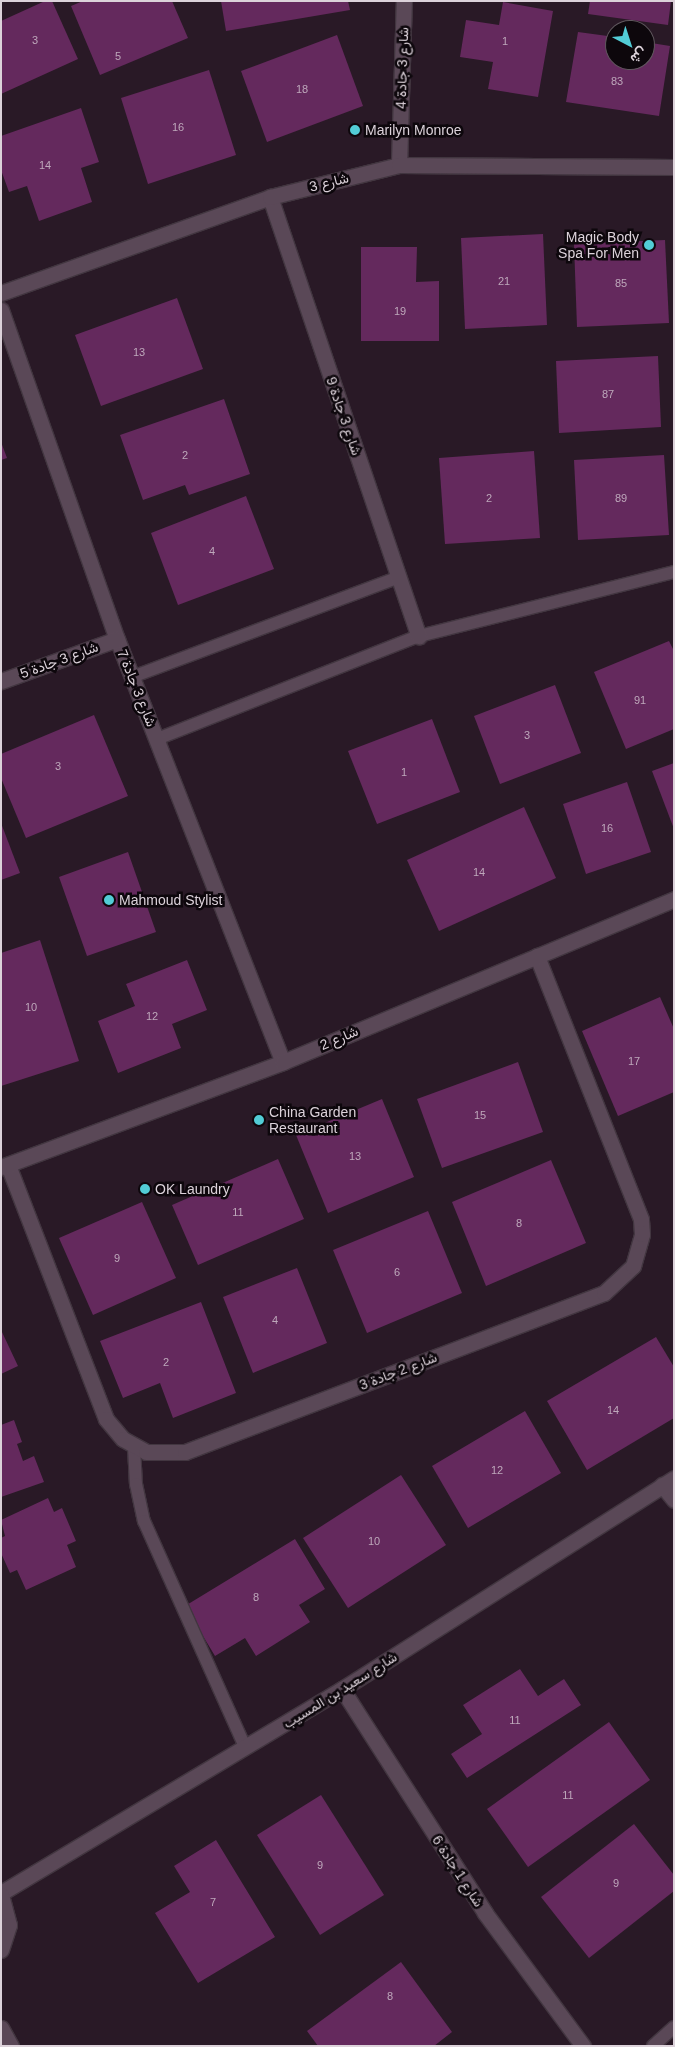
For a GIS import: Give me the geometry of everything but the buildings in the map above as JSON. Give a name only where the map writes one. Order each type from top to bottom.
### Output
[{"type":"street","name":"شارع 3 جادة 4","points":[[399,165],[404,1]]},
{"type":"street","name":"شارع 3","points":[[1,293],[270,197],[399,165],[674,167]]},
{"type":"street","name":"شارع 3 جادة 9","points":[[270,197],[419,636]]},
{"type":"street","name":"شارع 3 جادة 7","points":[[1,310],[117,638],[283,1062]]},
{"type":"street","name":"شارع 3 جادة 5","points":[[1,681],[117,638]]},
{"type":"street","name":"شارع 2","points":[[5,1166],[283,1062],[674,899]]},
{"type":"street","name":"شارع 2 جادة 3","points":[[5,1166],[106,1419],[134,1447],[159,1455],[185,1452],[604,1293],[625,1277],[640,1251],[641,1219],[537,956]]},
{"type":"street","name":"شارع سعيد بن المسيب","points":[[1,1894],[342,1690],[668,1481]]},
{"type":"street","points":[[668,1481],[674,1500]]},
{"type":"street","name":"شارع 1 جادة 6","points":[[342,1690],[485,1913],[583,2046]]},
{"type":"street","points":[[1,1894],[9,1925],[1,1950]]},
{"type":"street","points":[[1,2028],[11,2046]]},
{"type":"lane","points":[[157,740],[419,636],[674,572]]},
{"type":"lane","points":[[132,677],[399,577]]},
{"type":"lane","points":[[134,1447],[136,1484],[144,1521],[245,1748]]},
{"type":"lane","points":[[653,2046],[674,2027]]},
{"type":"place","name":"Marilyn Monroe","points":[[355,130]]},
{"type":"place","name":"Magic Body Spa For Men","points":[[649,245]]},
{"type":"place","name":"Mahmoud Stylist","points":[[109,900]]},
{"type":"place","name":"China Garden Restaurant","points":[[259,1120]]},
{"type":"place","name":"OK Laundry","points":[[145,1189]]}]
